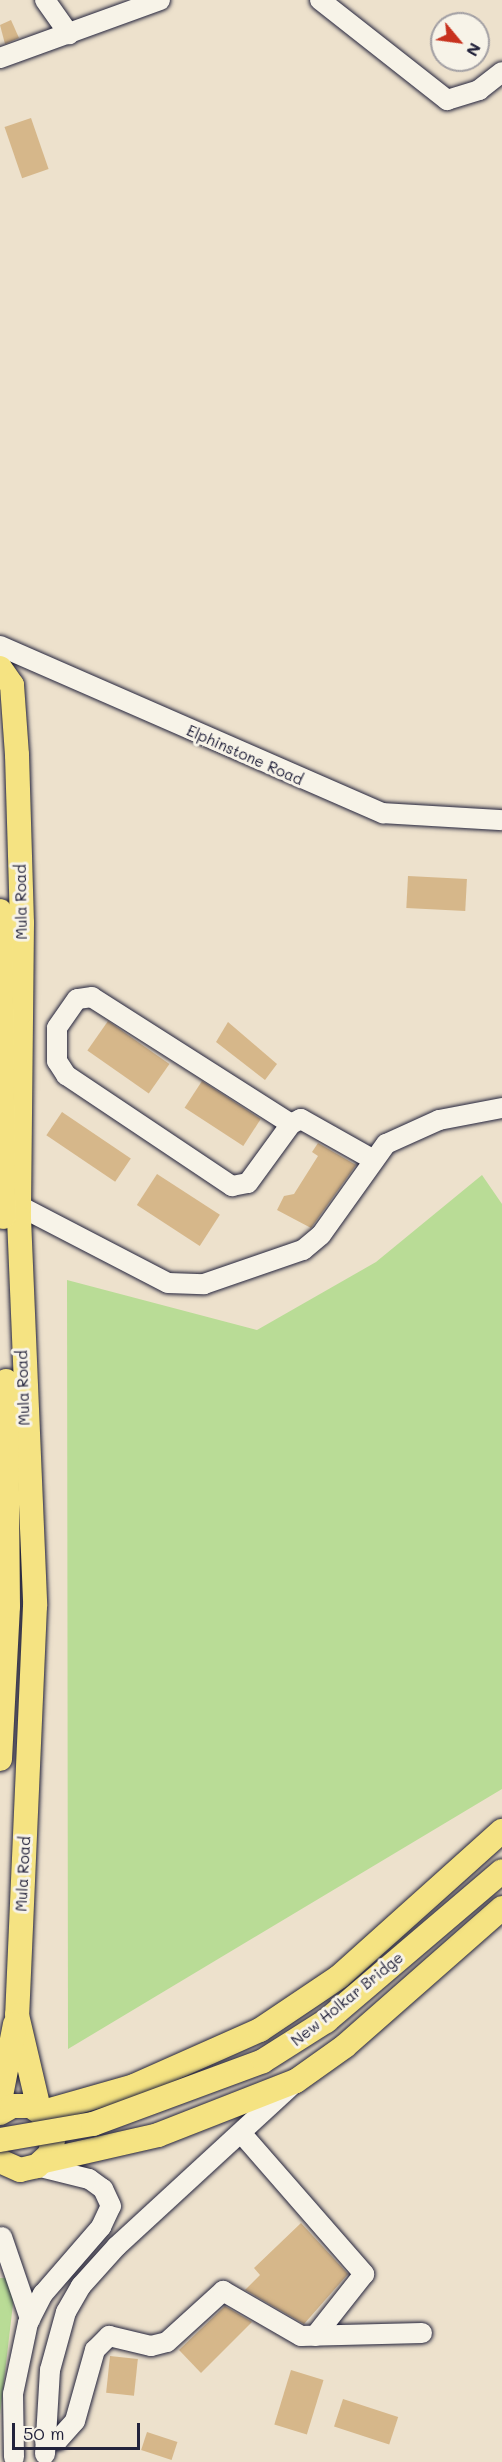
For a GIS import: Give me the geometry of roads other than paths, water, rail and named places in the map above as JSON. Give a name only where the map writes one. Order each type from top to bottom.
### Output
[{"type":"main road","name":"Mula Road","points":[[0,668],[12,685],[10,1426],[5,1664],[0,1759]]},
{"type":"main road","name":"Mula Road","points":[[0,911],[12,1012]]},
{"type":"main road","name":"Mula Road","points":[[10,1426],[32,1564],[35,1606],[17,2015],[41,2111],[54,2136],[41,2163]]},
{"type":"main road","points":[[8,1564],[32,1564]]},
{"type":"main road","points":[[0,2113],[21,2104],[41,2111],[134,2086],[260,2030],[339,1977],[502,1830]]},
{"type":"main road","name":"New Holkar Bridge","points":[[0,2140],[93,2124],[263,2061],[326,2021],[502,1871]]},
{"type":"main road","points":[[1,2163],[20,2170],[158,2135],[296,2081],[345,2046],[501,1911]]},
{"type":"main road","points":[[0,2101],[17,2015]]},
{"type":"street","points":[[45,0],[69,34]]},
{"type":"street","points":[[0,58],[160,0]]},
{"type":"street","points":[[320,0],[447,99],[478,90],[502,72]]},
{"type":"street","name":"Elphinstone Road","points":[[0,646],[383,813],[502,820]]},
{"type":"street","points":[[291,1124],[92,997],[77,999],[57,1028],[57,1061],[66,1075],[232,1186],[248,1183],[291,1124],[301,1119],[372,1159]]},
{"type":"street","points":[[11,1200],[183,1287],[303,1250],[321,1235],[372,1159],[386,1144],[439,1120],[502,1108]]},
{"type":"street","points":[[46,2452],[58,2334],[81,2286],[117,2246],[242,2134],[296,2081]]},
{"type":"street","points":[[242,2134],[364,2274],[315,2336]]},
{"type":"street","points":[[13,2459],[13,2394],[30,2319],[60,2270],[109,2216],[111,2206],[103,2189],[89,2179],[41,2163]]},
{"type":"street","points":[[2,2237],[8,2278],[30,2319]]},
{"type":"street","points":[[46,2452],[75,2421],[95,2350],[109,2336],[151,2346],[167,2342],[223,2291],[302,2336],[422,2333]]},
{"type":"street","points":[[13,2459],[32,2448],[46,2452]]}]
